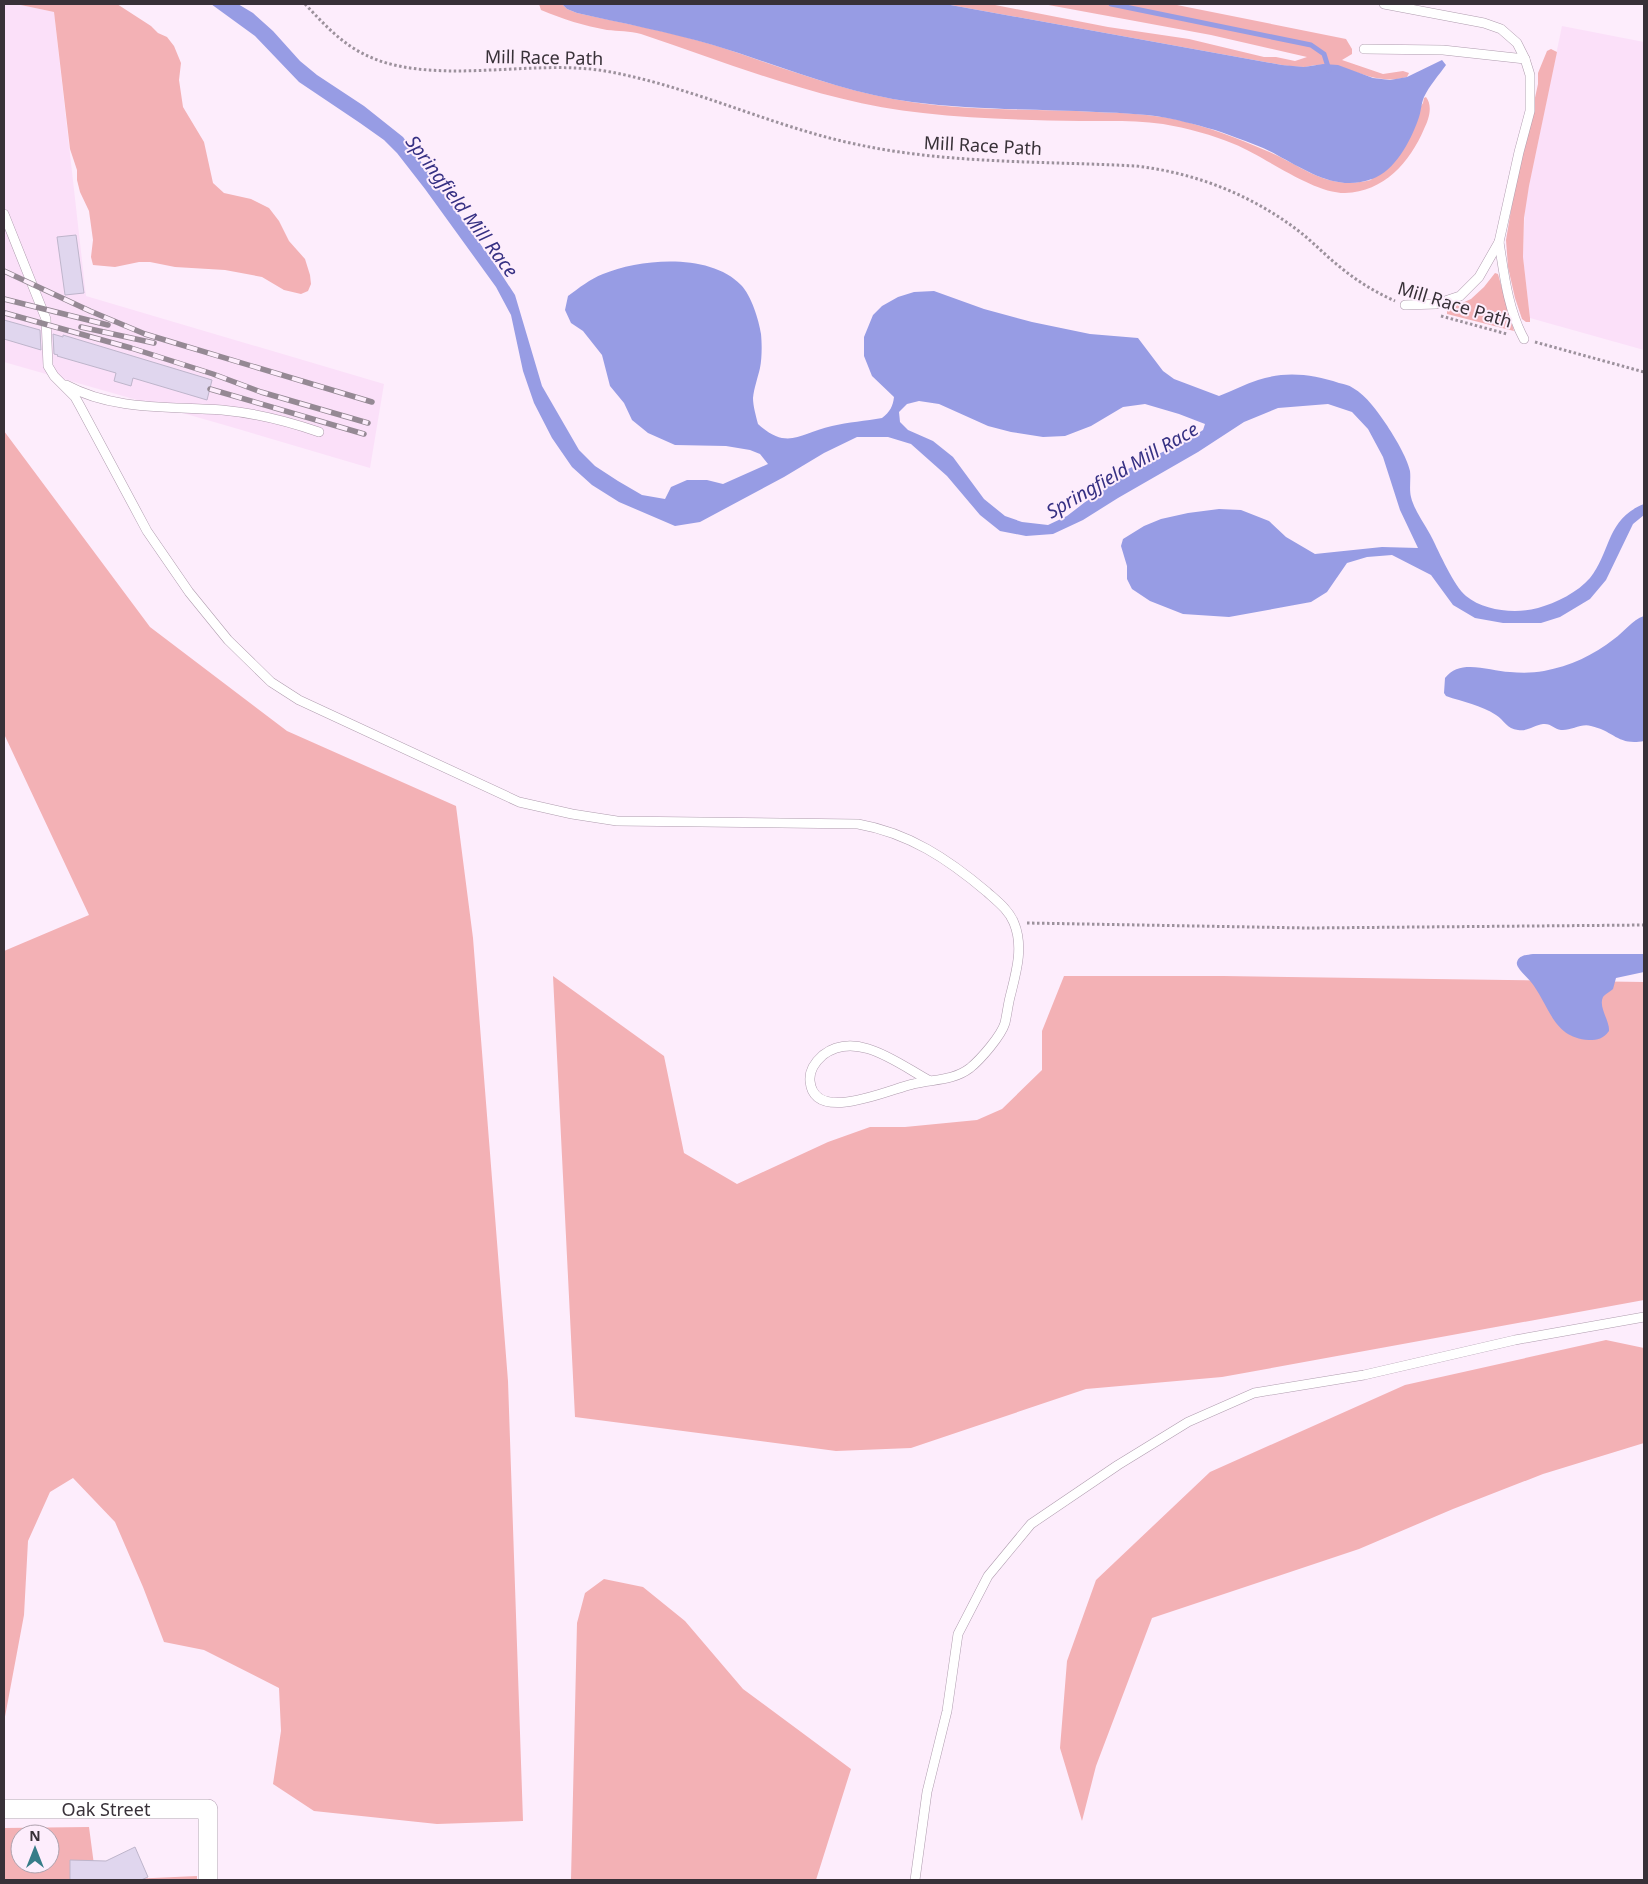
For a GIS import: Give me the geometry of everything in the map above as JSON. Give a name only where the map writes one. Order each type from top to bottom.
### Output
[{"type":"street","name":"Oak Street","points":[[4,1808],[208,1809],[208,1880]]},
{"type":"lane","points":[[1384,4],[1484,23],[1501,29],[1517,43],[1530,75],[1530,111],[1518,152],[1499,242],[1479,277],[1460,296],[1436,304],[1406,305]]},
{"type":"lane","points":[[1364,49],[1442,50],[1525,59]]},
{"type":"lane","points":[[4,214],[46,319],[47,361],[50,371],[75,398],[147,531],[189,592],[228,640],[271,682],[299,700],[519,802],[572,814],[617,821],[858,824],[882,829],[913,841],[962,871],[1005,908],[1014,923],[1020,948],[1004,1025],[988,1049],[971,1067],[955,1077],[930,1082],[914,1083],[849,1103],[834,1103],[823,1100],[814,1092],[810,1082],[811,1069],[818,1059],[827,1052],[839,1048],[858,1046],[875,1051],[930,1082]]},
{"type":"lane","points":[[1499,242],[1505,279],[1515,318],[1524,339]]},
{"type":"lane","points":[[57,380],[83,393],[112,401],[148,407],[239,412],[275,418],[319,432]]},
{"type":"lane","points":[[915,1880],[928,1792],[947,1711],[958,1634],[988,1576],[1031,1524],[1118,1465],[1188,1422],[1254,1393],[1364,1375],[1515,1340],[1644,1317]]},
{"type":"path","name":"Mill Race Path","points":[[305,4],[334,35],[346,44],[372,58],[403,67],[440,69],[555,67],[597,70],[638,78],[691,93],[802,131],[885,150],[964,159],[1136,166],[1157,168],[1196,178],[1232,191],[1264,207],[1302,234],[1352,277],[1406,305]]},
{"type":"path","name":"Mill Race Path","points":[[1437,314],[1644,372]]},
{"type":"path","points":[[1014,923],[1308,928],[1644,925]]},
{"type":"shaded area","points":[[4,4],[16,4],[54,12],[86,296],[384,384],[370,468],[4,362]]},
{"type":"shaded area","points":[[16,4],[117,4],[151,26],[158,33],[167,37],[174,46],[181,63],[179,80],[183,107],[204,142],[213,183],[224,193],[251,199],[269,208],[279,221],[289,241],[305,259],[311,284],[308,291],[301,294],[284,290],[262,277],[225,270],[175,267],[150,262],[139,262],[115,267],[93,265],[91,257],[93,240],[89,211],[80,192],[77,170],[70,149],[54,12]]},
{"type":"shaded area","points":[[539,4],[562,4],[567,9],[577,13],[700,41],[813,78],[886,98],[957,107],[1125,113],[1174,119],[1233,137],[1281,157],[1316,176],[1341,182],[1355,183],[1371,180],[1426,97],[1430,113],[1426,125],[1411,153],[1394,173],[1372,187],[1345,193],[1318,187],[1234,144],[1190,130],[1143,122],[982,118],[887,108],[815,92],[641,34],[607,30],[574,22],[541,10]]},
{"type":"shaded area","points":[[945,4],[990,4],[1108,27],[1189,39],[1264,57],[1276,57],[1295,61],[1307,57],[1211,35],[1043,4],[1172,4],[1346,39],[1352,49],[1352,54],[1342,60],[1383,74],[1403,71],[1409,73],[1407,77],[1385,79],[1375,78],[1335,66],[1302,67],[1282,65]]},
{"type":"shaded area","points":[[1562,26],[1644,42],[1644,350],[1530,318],[1523,257],[1525,205]]},
{"type":"shaded area","points":[[1551,49],[1557,52],[1524,218],[1523,257],[1530,318],[1530,322],[1526,322],[1522,319],[1515,298],[1508,267],[1506,240],[1513,198],[1538,84],[1538,73],[1547,51]]},
{"type":"shaded area","points":[[1495,273],[1498,274],[1514,331],[1447,314],[1447,310],[1471,299]]},
{"type":"shaded area","points":[[4,431],[150,627],[287,731],[456,806],[473,938],[508,1381],[523,1821],[437,1824],[314,1811],[273,1784],[281,1731],[279,1688],[204,1650],[164,1642],[115,1522],[73,1478],[50,1492],[28,1541],[24,1615],[4,1722],[4,951],[89,915],[4,734]]},
{"type":"shaded area","points":[[553,976],[664,1056],[684,1153],[737,1184],[828,1142],[870,1127],[905,1127],[977,1120],[1002,1109],[1042,1070],[1042,1031],[1064,976],[1223,976],[1644,982],[1644,1300],[1222,1377],[1086,1389],[911,1448],[836,1451],[575,1417]]},
{"type":"shaded area","points":[[1606,1340],[1644,1348],[1644,1443],[1543,1474],[1453,1509],[1359,1549],[1152,1618],[1096,1766],[1082,1821],[1060,1748],[1067,1661],[1096,1580],[1210,1472],[1405,1385]]},
{"type":"shaded area","points":[[604,1579],[643,1587],[685,1621],[743,1689],[851,1769],[816,1880],[571,1880],[577,1623],[585,1593]]},
{"type":"shaded area","points":[[60,1827],[89,1827],[96,1880],[4,1880],[4,1828],[10,1828],[10,1874],[60,1874]]},
{"type":"shaded area","points":[[197,1876],[197,1880],[109,1880]]},
{"type":"water","points":[[211,4],[238,4],[253,13],[273,31],[300,61],[317,75],[364,106],[403,137],[515,295],[542,386],[579,450],[595,466],[642,495],[665,499],[671,487],[687,480],[707,480],[723,484],[768,464],[760,454],[750,450],[726,446],[675,445],[648,433],[632,420],[624,403],[610,386],[602,355],[583,331],[571,323],[565,310],[568,296],[598,276],[636,264],[675,262],[694,263],[712,268],[728,275],[745,289],[756,315],[761,338],[761,364],[753,398],[755,411],[758,424],[778,437],[794,438],[844,423],[885,416],[891,409],[894,397],[872,376],[864,356],[864,337],[873,315],[882,306],[898,297],[914,292],[934,291],[984,309],[1032,322],[1090,334],[1138,338],[1163,371],[1174,379],[1219,396],[1248,383],[1278,375],[1319,377],[1351,387],[1363,395],[1371,404],[1400,447],[1410,471],[1411,497],[1417,513],[1457,585],[1473,601],[1491,608],[1510,611],[1529,610],[1552,603],[1573,592],[1590,578],[1597,568],[1622,518],[1644,504],[1644,515],[1633,524],[1606,580],[1590,599],[1560,617],[1541,623],[1503,623],[1475,618],[1453,605],[1431,575],[1392,555],[1367,557],[1347,563],[1327,592],[1311,602],[1229,617],[1183,614],[1150,601],[1132,589],[1127,579],[1127,566],[1121,546],[1123,539],[1144,526],[1161,519],[1188,513],[1219,509],[1241,510],[1269,521],[1286,537],[1315,554],[1382,547],[1418,548],[1400,510],[1383,457],[1368,429],[1352,412],[1328,404],[1278,408],[1244,422],[1198,452],[1083,520],[1053,534],[1026,536],[1000,531],[980,515],[947,476],[911,444],[888,437],[857,437],[824,453],[784,477],[700,522],[675,526],[619,502],[592,485],[572,467],[552,438],[534,403],[523,371],[511,315],[496,287],[425,189],[397,153],[384,140],[299,82],[255,36]],"holes":[[[919,401],[939,404],[988,426],[1043,437],[1065,436],[1091,426],[1123,407],[1145,404],[1205,424],[1203,430],[1191,438],[1128,469],[1067,516],[1048,525],[1022,522],[1005,516],[984,499],[953,457],[933,441],[908,430],[900,422],[899,412],[907,404]]]},
{"type":"water","points":[[562,4],[945,4],[1282,65],[1304,67],[1323,64],[1338,65],[1373,78],[1390,80],[1407,77],[1442,60],[1446,65],[1426,93],[1411,137],[1395,163],[1388,170],[1372,179],[1347,183],[1323,178],[1268,150],[1230,135],[1177,120],[1127,113],[958,107],[886,98],[811,78],[696,40],[577,13],[567,9]]},
{"type":"water","points":[[1644,616],[1644,741],[1622,740],[1599,728],[1587,725],[1561,730],[1548,724],[1524,730],[1514,729],[1490,712],[1478,706],[1446,696],[1444,693],[1445,678],[1459,668],[1475,667],[1523,673],[1554,669],[1572,663],[1606,645],[1636,620]]},
{"type":"water","points":[[1533,954],[1644,954],[1644,972],[1616,978],[1613,989],[1603,997],[1602,1001],[1609,1031],[1605,1036],[1589,1040],[1578,1038],[1561,1029],[1534,986],[1518,967],[1517,962],[1520,958]]},
{"type":"building","points":[[76,235],[84,293],[65,295],[57,237]]},
{"type":"building","points":[[4,320],[40,330],[41,350],[4,339]]},
{"type":"building","points":[[53,334],[63,337],[63,335],[212,380],[207,400],[133,378],[131,386],[114,381],[116,373],[54,354]]},
{"type":"building","points":[[135,1847],[148,1877],[141,1880],[70,1880],[70,1860],[106,1861]]},
{"type":"waterway","points":[[1111,4],[1311,45],[1324,54],[1329,70]]},
{"type":"railway","points":[[4,271],[145,334],[372,402]]},
{"type":"railway","points":[[4,299],[108,325]]},
{"type":"railway","points":[[5,313],[131,348],[213,374],[261,392],[368,423]]},
{"type":"railway","points":[[81,327],[154,343]]},
{"type":"railway","points":[[210,389],[364,434]]},
{"type":"water label","name":"Springfield Mill Race","points":[[462,206]]},
{"type":"water label","name":"Springfield Mill Race","points":[[1122,470]]}]
